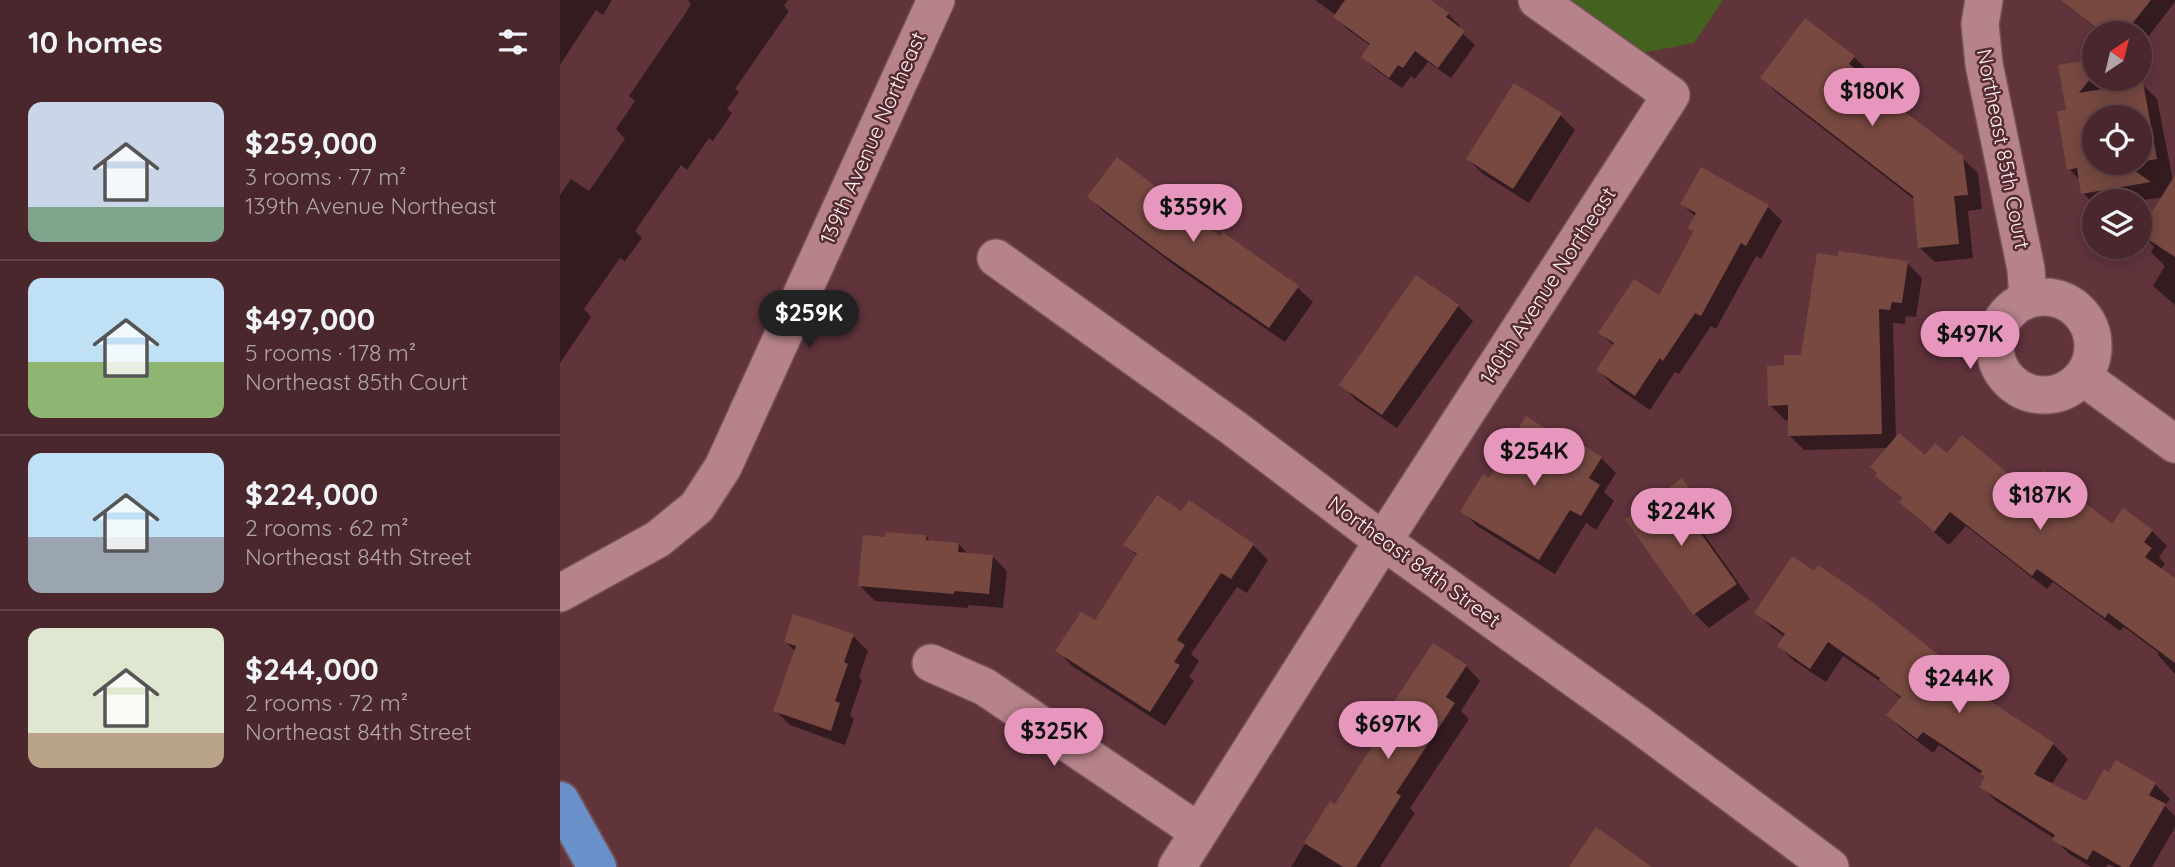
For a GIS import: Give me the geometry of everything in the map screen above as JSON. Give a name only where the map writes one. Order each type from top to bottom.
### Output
[{"type":"main road","points":[[560,802],[597,867]]},
{"type":"street","name":"139th Avenue Northeast","points":[[560,593],[658,539],[697,507],[723,467],[936,0]]},
{"type":"street","name":"140th Avenue Northeast","points":[[1177,867],[1383,541],[1671,95],[1537,0]]},
{"type":"street","name":"Northeast 85th Court","points":[[1984,0],[1980,24],[1984,64],[2026,269],[2028,299]]},
{"type":"street","name":"Northeast 84th Street","points":[[996,258],[1235,429],[1807,860]]},
{"type":"street","points":[[2043,296],[2073,305],[2084,316],[2091,330],[2094,346],[2092,361],[2083,377],[2071,388],[2055,395],[2037,396],[2021,390],[2007,380],[1998,365],[1994,349],[1996,331],[2003,317],[2014,306],[2028,299],[2043,296]]},
{"type":"street","points":[[2083,377],[2175,444]]},
{"type":"street","points":[[931,663],[985,687],[1199,832]]},
{"type":"green space","points":[[1565,0],[1723,0],[1694,43],[1636,54]]},
{"type":"building","points":[[1345,0],[1431,0],[1449,13],[1446,17],[1465,31],[1438,68],[1415,51],[1403,68],[1398,65],[1389,78],[1361,57],[1370,44],[1333,17]]},
{"type":"building","points":[[2061,0],[2151,0],[2134,21],[2088,21]]},
{"type":"building","points":[[1805,18],[1855,56],[1849,64],[1885,91],[1882,94],[1963,156],[1968,195],[1954,196],[1959,244],[1918,248],[1913,196],[1760,78]]},
{"type":"building","points":[[2082,61],[2082,89],[2079,93],[2145,91],[2147,105],[2082,105],[2082,175],[2141,175],[2151,182],[2110,189],[2082,189],[2081,194],[2077,168],[2067,170],[2057,111],[2066,110],[2058,65]]},
{"type":"building","points":[[1514,83],[1562,113],[1513,189],[1466,159]]},
{"type":"building","points":[[2152,132],[2157,159],[2152,160]]},
{"type":"building","points":[[1117,157],[1220,236],[1223,232],[1299,286],[1269,328],[1161,253],[1087,197]]},
{"type":"building","points":[[1701,167],[1769,205],[1746,246],[1741,243],[1701,316],[1695,313],[1663,361],[1660,358],[1635,396],[1596,370],[1614,343],[1598,333],[1634,279],[1659,295],[1694,231],[1688,228],[1696,213],[1680,204]]},
{"type":"building","points":[[2175,175],[2175,257],[2152,242],[2152,212]]},
{"type":"building","points":[[1839,251],[1908,261],[1902,303],[1892,302],[1890,310],[1879,309],[1882,434],[1788,436],[1788,405],[1768,406],[1767,366],[1784,365],[1784,355],[1801,355],[1817,253],[1838,256]]},
{"type":"building","points":[[1416,275],[1459,305],[1382,415],[1339,385]]},
{"type":"building","points":[[1526,416],[1551,432],[1554,427],[1602,457],[1589,478],[1600,485],[1581,516],[1570,510],[1539,560],[1460,512],[1483,474],[1489,478]]},
{"type":"building","points":[[1899,433],[1925,455],[1935,443],[1947,453],[1962,435],[2028,490],[2043,470],[2112,524],[2123,508],[2153,530],[2144,542],[2152,548],[2145,557],[2175,578],[2175,663],[2108,613],[2105,618],[2037,569],[2032,576],[1950,512],[1934,532],[1899,502],[1902,498],[1875,476],[1877,473],[1870,467]]},
{"type":"building","points":[[1682,478],[1698,501],[1685,511],[1737,584],[1693,615],[1625,519]]},
{"type":"building","points":[[1157,495],[1181,511],[1189,500],[1254,544],[1231,579],[1221,573],[1177,640],[1185,645],[1174,662],[1180,665],[1150,712],[1055,651],[1081,612],[1095,620],[1137,554],[1123,545]]},
{"type":"building","points":[[886,532],[926,535],[926,540],[959,543],[958,552],[993,555],[989,594],[954,591],[954,594],[858,586],[863,535],[885,537]]},
{"type":"building","points":[[1792,556],[1814,571],[1818,565],[1871,601],[1965,676],[1961,682],[2054,743],[2034,774],[2086,801],[2104,769],[2109,772],[2116,760],[2156,783],[2149,795],[2166,804],[2129,867],[2122,867],[2093,850],[2087,860],[2052,840],[2055,835],[1979,787],[1985,777],[1980,774],[1982,771],[1923,732],[1917,739],[1886,715],[1901,697],[1879,680],[1880,678],[1828,642],[1810,669],[1777,646],[1785,634],[1754,613]]},
{"type":"building","points":[[793,614],[854,634],[844,662],[848,664],[835,701],[840,703],[831,731],[773,711],[796,646],[784,642]]},
{"type":"building","points":[[1433,643],[1467,665],[1446,697],[1455,703],[1396,793],[1401,796],[1356,867],[1343,867],[1304,843],[1330,801],[1335,804],[1374,743],[1369,739]]},
{"type":"building","points":[[1596,827],[1652,867],[1569,867]]}]
